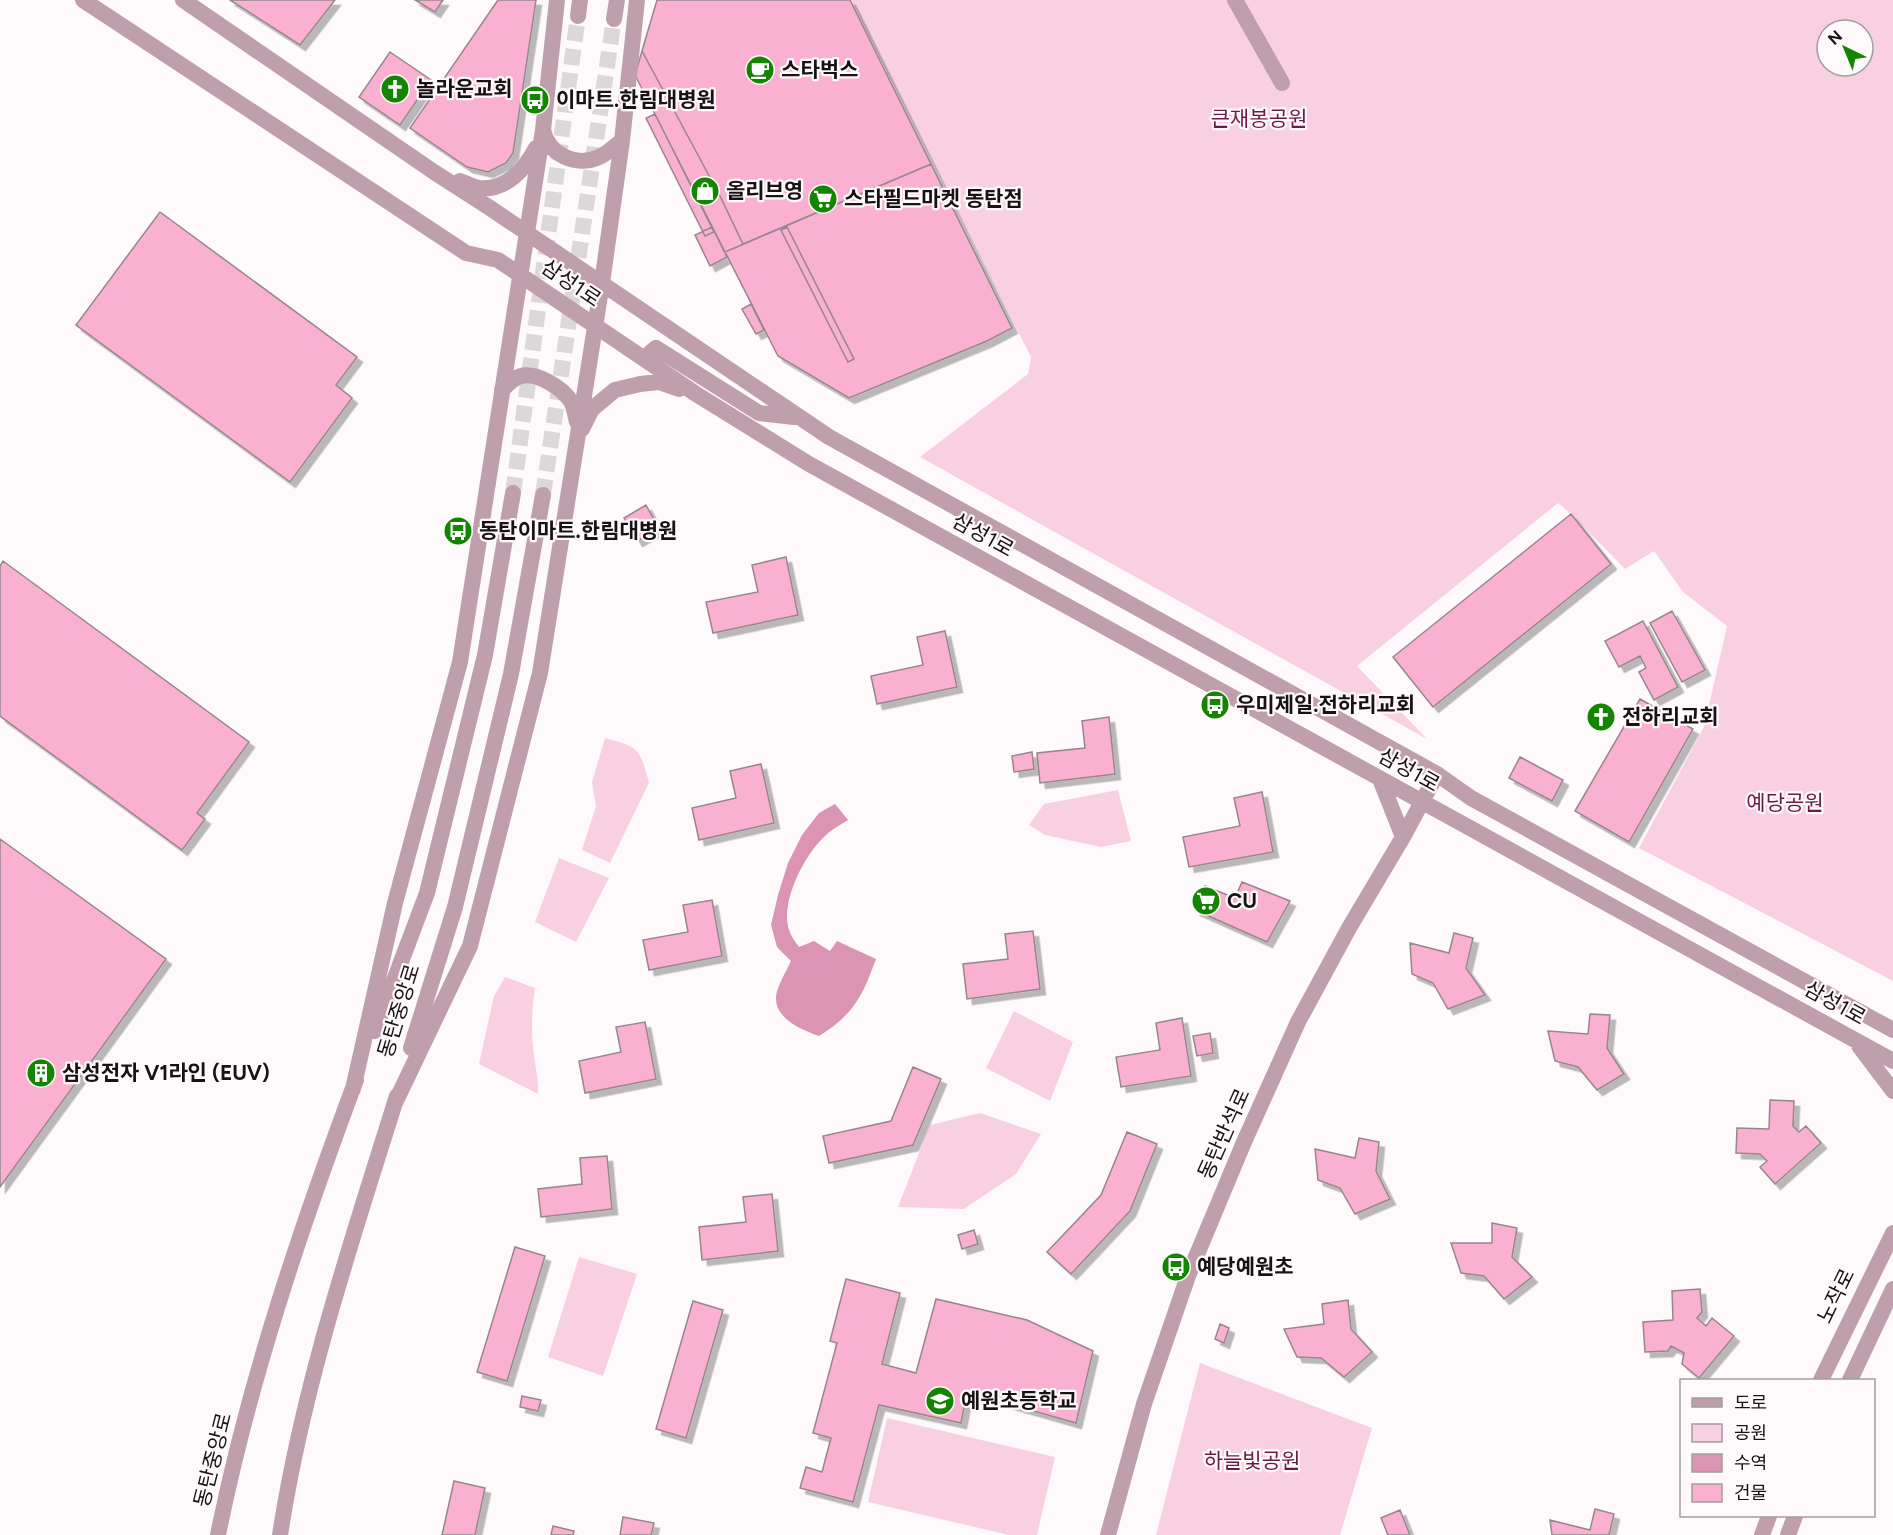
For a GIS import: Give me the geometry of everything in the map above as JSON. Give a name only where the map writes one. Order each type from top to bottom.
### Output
[{"type":"street","name":"삼성1로","points":[[83,0],[466,253],[498,260],[696,394],[809,464],[1893,1061]]},
{"type":"street","name":"삼성1로","points":[[183,0],[798,417],[930,495],[1437,774],[1471,798],[1893,1030]]},
{"type":"street","points":[[353,1089],[395,903],[460,662],[543,130],[557,0]]},
{"type":"street","points":[[614,18],[617,0]]},
{"type":"street","points":[[394,1105],[470,946],[540,673],[602,283],[622,141],[637,0]]},
{"type":"street","points":[[1235,0],[1281,83]]},
{"type":"street","points":[[434,172],[478,188],[494,186],[511,179],[526,165],[543,130]]},
{"type":"street","points":[[543,130],[552,148],[562,157],[573,160],[587,161],[600,157],[622,141]]},
{"type":"street","points":[[653,365],[650,353],[656,348],[663,350],[759,413],[798,417]]},
{"type":"street","points":[[502,390],[510,382],[522,376],[548,382],[561,390],[571,401],[578,426]]},
{"type":"street","points":[[576,444],[592,409],[615,390],[659,382],[696,394]]},
{"type":"street","points":[[353,1089],[427,893],[484,655],[513,493]]},
{"type":"street","name":"동탄중앙로","points":[[280,1535],[288,1484],[321,1345],[356,1223],[458,896],[511,674],[543,495]]},
{"type":"street","name":"동탄반석로","points":[[1108,1535],[1144,1404],[1180,1298],[1244,1142],[1298,1022],[1437,774]]},
{"type":"street","points":[[1380,779],[1403,837]]},
{"type":"street","points":[[1865,1015],[1893,1024]]},
{"type":"street","points":[[1852,1038],[1893,1091]]},
{"type":"street","name":"동탄중앙로","points":[[218,1535],[229,1480],[259,1371],[292,1265],[353,1089]]},
{"type":"street","name":"노작로","points":[[1821,1379],[1893,1233]]},
{"type":"street","points":[[1850,1379],[1893,1289]]},
{"type":"street","points":[[1762,1535],[1768,1517]]},
{"type":"street","points":[[1788,1535],[1794,1517]]},
{"type":"green space","points":[[851,0],[1893,0],[1893,981],[1639,848],[1704,727],[1727,626],[1683,592],[1654,551],[1625,569],[1558,503],[1357,666],[1427,739],[920,457],[1028,374],[1031,357]]},
{"type":"green space","points":[[605,738],[625,744],[636,751],[643,762],[649,783],[610,863],[582,850],[596,806],[592,782]]},
{"type":"green space","points":[[1118,790],[1131,841],[1101,847],[1045,835],[1029,825],[1044,804]]},
{"type":"green space","points":[[559,858],[609,878],[576,942],[535,922]]},
{"type":"green space","points":[[505,977],[535,988],[532,1031],[538,1094],[479,1064],[494,996]]},
{"type":"green space","points":[[1014,1011],[1073,1042],[1050,1101],[986,1068]]},
{"type":"green space","points":[[980,1113],[1041,1134],[1016,1174],[964,1209],[898,1207],[930,1125]]},
{"type":"green space","points":[[579,1257],[637,1274],[603,1376],[548,1357]]},
{"type":"green space","name":"하늘빛공원","points":[[1200,1363],[1372,1428],[1340,1535],[1156,1535]]},
{"type":"green space","points":[[887,1418],[1055,1457],[1037,1535],[1009,1535],[868,1502]]},
{"type":"water","points":[[835,804],[848,820],[817,844],[803,865],[788,903],[789,929],[799,947],[814,941],[830,951],[837,941],[876,959],[855,1004],[841,1020],[819,1036],[791,1022],[780,1012],[776,997],[791,961],[777,947],[771,925],[788,863],[802,835],[819,813]]},
{"type":"building","points":[[230,0],[335,0],[300,45]]},
{"type":"building","points":[[415,0],[443,0],[435,12]]},
{"type":"building","points":[[498,0],[536,0],[513,153],[506,163],[488,172],[467,167],[410,128]]},
{"type":"building","name":"스타필드마켓 동탄점","points":[[657,0],[850,0],[1012,328],[987,341],[849,398],[778,356],[635,75]]},
{"type":"building","points":[[657,0],[850,0],[931,164],[725,252],[635,75]]},
{"type":"building","points":[[657,0],[850,0],[931,164],[743,244],[720,196],[642,51]]},
{"type":"building","name":"놀라운교회","points":[[390,52],[431,80],[400,125],[359,97]]},
{"type":"building","points":[[655,114],[714,232],[705,236],[646,118]]},
{"type":"building","points":[[160,212],[357,357],[336,385],[352,398],[290,482],[76,325]]},
{"type":"building","points":[[712,227],[727,257],[710,266],[695,235]]},
{"type":"building","points":[[787,227],[854,359],[848,362],[781,230]]},
{"type":"building","points":[[751,304],[764,330],[756,334],[742,309]]},
{"type":"building","points":[[646,505],[659,529],[637,541],[624,518]]},
{"type":"building","points":[[1571,514],[1611,564],[1433,707],[1393,657]]},
{"type":"building","points":[[786,557],[798,615],[713,633],[706,602],[758,592],[752,565]]},
{"type":"building","points":[[3,561],[249,742],[197,813],[205,819],[182,850],[0,716],[0,566]]},
{"type":"building","points":[[1672,611],[1705,670],[1682,682],[1650,623]]},
{"type":"building","points":[[1643,621],[1678,687],[1654,700],[1639,672],[1646,668],[1640,656],[1619,667],[1605,641]]},
{"type":"building","points":[[945,631],[957,687],[877,704],[871,676],[923,665],[917,637]]},
{"type":"building","points":[[1640,699],[1693,729],[1629,842],[1575,811]]},
{"type":"building","points":[[1109,717],[1115,774],[1040,783],[1037,753],[1085,748],[1082,721]]},
{"type":"building","points":[[1032,752],[1034,769],[1014,772],[1012,756]]},
{"type":"building","points":[[1520,757],[1563,780],[1552,801],[1509,778]]},
{"type":"building","points":[[761,764],[774,823],[699,840],[692,808],[736,798],[730,771]]},
{"type":"building","points":[[1262,792],[1273,852],[1189,867],[1183,837],[1240,826],[1234,798]]},
{"type":"building","name":"삼성전자 V1라인 (EUV)","points":[[0,839],[166,959],[0,1187]]},
{"type":"building","points":[[1242,882],[1290,901],[1267,942],[1195,910],[1205,886],[1235,898]]},
{"type":"building","points":[[712,900],[722,956],[649,970],[643,940],[688,932],[683,905]]},
{"type":"building","points":[[1033,931],[1040,989],[967,999],[963,964],[1008,959],[1005,934]]},
{"type":"building","points":[[1454,933],[1473,938],[1466,968],[1485,995],[1448,1009],[1433,983],[1412,974],[1410,943],[1449,953]]},
{"type":"building","points":[[1590,1014],[1610,1015],[1607,1048],[1624,1074],[1597,1090],[1578,1067],[1555,1061],[1548,1031],[1588,1034]]},
{"type":"building","points":[[1182,1018],[1191,1076],[1121,1087],[1116,1057],[1160,1050],[1156,1023]]},
{"type":"building","points":[[645,1022],[656,1079],[585,1093],[579,1061],[621,1052],[616,1027]]},
{"type":"building","points":[[1210,1033],[1213,1053],[1197,1056],[1193,1036]]},
{"type":"building","points":[[913,1067],[941,1079],[913,1145],[829,1163],[823,1136],[891,1121]]},
{"type":"building","points":[[1770,1100],[1794,1101],[1793,1126],[1799,1132],[1806,1126],[1821,1143],[1775,1184],[1760,1167],[1767,1161],[1760,1154],[1736,1153],[1737,1128],[1769,1129]]},
{"type":"building","points":[[1127,1132],[1157,1144],[1130,1211],[1071,1274],[1047,1252],[1101,1195]]},
{"type":"building","points":[[1359,1138],[1379,1142],[1376,1171],[1390,1199],[1355,1214],[1340,1188],[1318,1180],[1315,1149],[1355,1158]]},
{"type":"building","points":[[607,1156],[612,1209],[541,1217],[538,1189],[582,1184],[580,1158]]},
{"type":"building","points":[[772,1194],[778,1251],[702,1260],[699,1227],[746,1222],[743,1197]]},
{"type":"building","points":[[1492,1223],[1517,1228],[1512,1257],[1532,1277],[1504,1299],[1484,1276],[1461,1273],[1451,1243],[1492,1243]]},
{"type":"building","points":[[974,1230],[978,1244],[962,1249],[958,1235]]},
{"type":"building","points":[[515,1247],[545,1256],[507,1381],[477,1372]]},
{"type":"building","points":[[846,1279],[900,1293],[882,1364],[916,1373],[936,1299],[1027,1320],[1093,1351],[1076,1423],[967,1392],[961,1423],[879,1405],[853,1502],[800,1488],[806,1467],[822,1472],[831,1438],[813,1433],[837,1343],[830,1341]]},
{"type":"building","points":[[1700,1289],[1702,1312],[1697,1318],[1706,1326],[1712,1318],[1734,1336],[1699,1378],[1682,1364],[1684,1353],[1671,1346],[1668,1351],[1645,1352],[1643,1322],[1673,1320],[1672,1291]]},
{"type":"building","points":[[1348,1300],[1351,1329],[1372,1352],[1344,1377],[1321,1358],[1297,1357],[1284,1329],[1324,1324],[1322,1304]]},
{"type":"building","points":[[693,1301],[723,1310],[686,1438],[656,1429]]},
{"type":"building","points":[[1220,1324],[1229,1328],[1224,1343],[1215,1339]]},
{"type":"building","points":[[522,1396],[541,1400],[538,1411],[520,1407]]},
{"type":"building","points":[[454,1481],[485,1488],[475,1535],[442,1535]]},
{"type":"building","points":[[1595,1509],[1614,1514],[1609,1535],[1552,1535],[1550,1520],[1590,1530]]},
{"type":"building","points":[[1400,1510],[1410,1535],[1388,1535],[1381,1518]]},
{"type":"building","points":[[623,1517],[654,1523],[651,1535],[620,1535]]},
{"type":"building","points":[[553,1526],[574,1531],[573,1535],[551,1535]]},
{"type":"tunnel","points":[[513,493],[578,16]]},
{"type":"tunnel","points":[[543,495],[614,19]]},
{"type":"place","name":"스타벅스","points":[[760,70]]},
{"type":"place","name":"놀라운교회","points":[[395,89]]},
{"type":"place","name":"이마트.한림대병원","points":[[535,100]]},
{"type":"place","name":"올리브영","points":[[705,191]]},
{"type":"place","name":"스타필드마켓 동탄점","points":[[823,199]]},
{"type":"place","name":"동탄이마트.한림대병원","points":[[458,531]]},
{"type":"place","name":"우미제일.전하리교회","points":[[1215,705]]},
{"type":"place","name":"전하리교회","points":[[1601,717]]},
{"type":"place","name":"CU","points":[[1206,901]]},
{"type":"place","name":"삼성전자 V1라인 (EUV)","points":[[41,1073]]},
{"type":"place","name":"예당예원초","points":[[1176,1267]]},
{"type":"place","name":"예원초등학교","points":[[940,1401]]},
{"type":"park label","name":"큰재봉공원","points":[[1259,119]]},
{"type":"park label","name":"예당공원","points":[[1785,803]]}]
